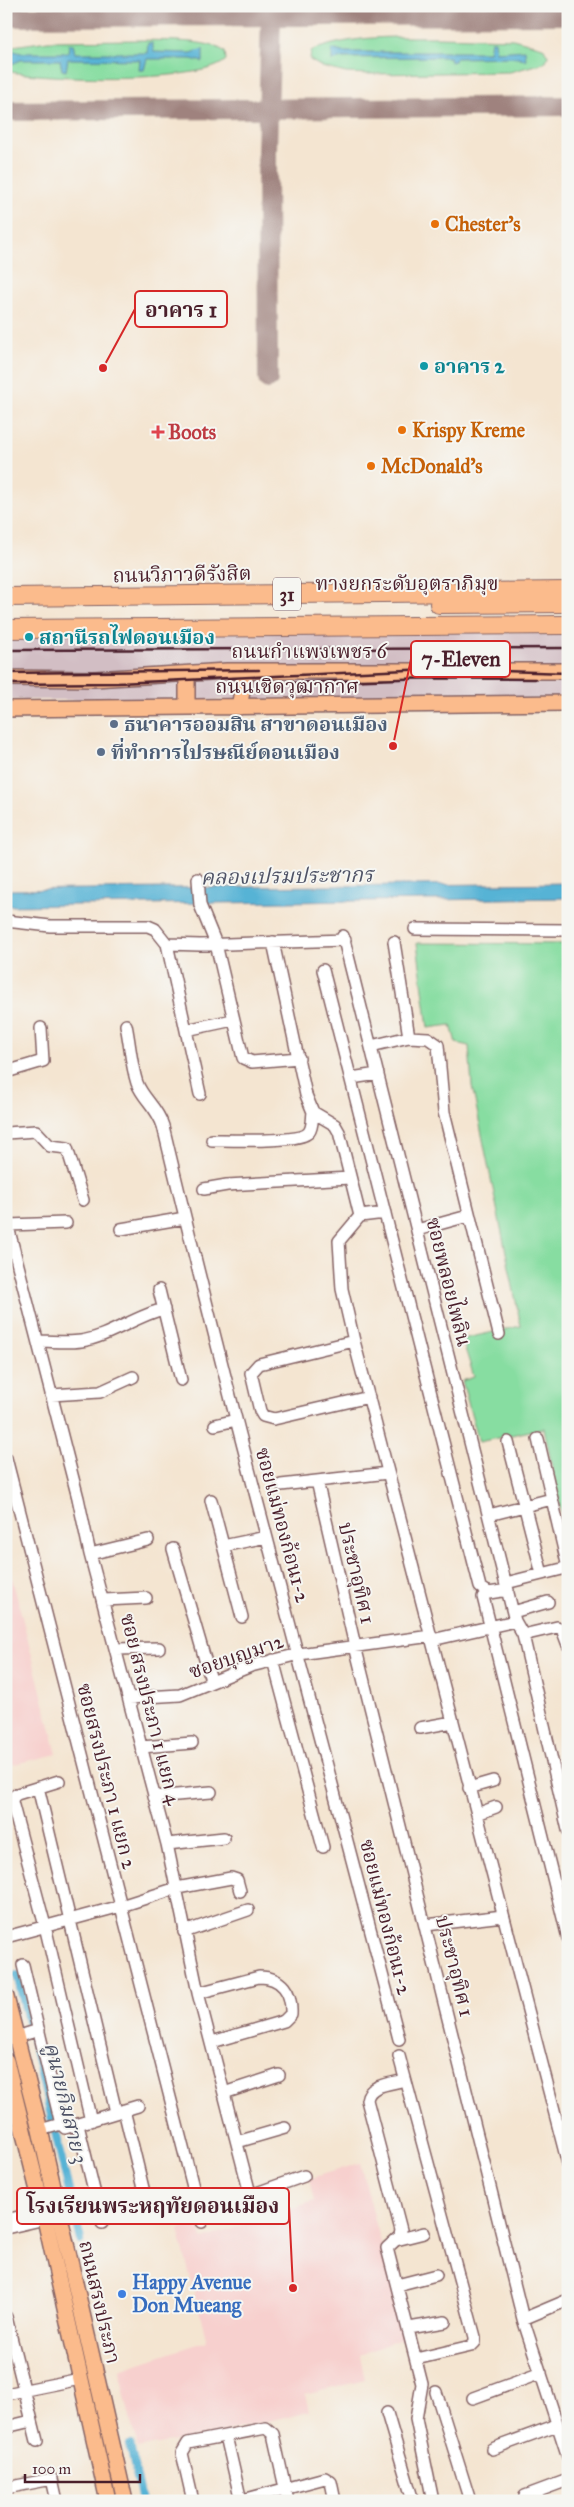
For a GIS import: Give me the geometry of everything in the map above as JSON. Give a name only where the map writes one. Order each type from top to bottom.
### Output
[{"type":"highway","name":"ถนนวิภาวดีรังสิต","points":[[6,597],[568,591]]},
{"type":"highway","name":"ทางยกระดับอุตราภิมุข","points":[[6,605],[568,603]]},
{"type":"highway","name":"ทางยกระดับอุตราภิมุข","points":[[6,618],[568,617]]},
{"type":"highway","name":"31","points":[[6,629],[568,626]]},
{"type":"main road","name":"ถนนกำแพงเพชร 6","points":[[6,678],[94,679],[246,671],[568,671]]},
{"type":"main road","points":[[239,707],[246,671]]},
{"type":"main road","points":[[186,675],[187,706]]},
{"type":"main road","name":"ถนนกำแพงเพชร 6","points":[[6,686],[136,685],[170,676]]},
{"type":"main road","name":"ถนนเชิดวุฒากาศ","points":[[6,709],[568,703]]},
{"type":"main road","name":"ถนนสรงประภา","points":[[6,1997],[29,2033],[51,2127],[125,2501]]},
{"type":"main road","name":"ถนนสรงประภา","points":[[6,2061],[11,2099],[44,2215],[108,2501]]},
{"type":"street","points":[[198,883],[200,905],[216,944],[240,1051],[246,1060],[252,1062],[299,1058]]},
{"type":"street","points":[[6,921],[50,926],[148,926],[155,929],[166,944],[200,1094]]},
{"type":"street","points":[[415,929],[568,930]]},
{"type":"street","name":"ซอยพลอยไพลิน","points":[[273,942],[344,938],[514,1616],[524,1635],[568,1830]]},
{"type":"street","points":[[166,944],[273,942],[306,1095],[313,1112],[311,1129],[305,1135],[279,1140],[212,1140]]},
{"type":"street","points":[[394,942],[408,1037]]},
{"type":"street","points":[[323,970],[480,1587],[489,1593],[542,1574],[566,1568],[567,1564],[538,1439]]},
{"type":"street","points":[[186,1030],[234,1020]]},
{"type":"street","name":"ซอยแม่ทองก้อน1-2","points":[[126,1025],[137,1082],[160,1116],[266,1537],[299,1654],[399,2039]]},
{"type":"street","points":[[6,1072],[43,1061],[41,1028]]},
{"type":"street","points":[[371,1046],[408,1037],[428,1038],[438,1045],[444,1112],[468,1216],[499,1334]]},
{"type":"street","points":[[351,1078],[378,1074]]},
{"type":"street","points":[[313,1112],[335,1125],[360,1216]]},
{"type":"street","points":[[6,1133],[36,1131],[50,1146],[67,1148],[82,1200]]},
{"type":"street","points":[[204,1189],[227,1185],[314,1182],[350,1178]]},
{"type":"street","points":[[385,1213],[360,1216],[339,1241],[342,1289],[469,1788],[568,2164]]},
{"type":"street","points":[[417,1230],[468,1216]]},
{"type":"street","points":[[122,1229],[185,1218]]},
{"type":"street","points":[[7,1222],[66,1223]]},
{"type":"street","name":"ซอย สรงประภา 1 แยก 4","points":[[7,1222],[9,1240],[38,1341],[90,1554],[104,1600],[166,1844],[177,1888],[184,1932],[198,1993],[254,2209]]},
{"type":"street","points":[[159,1290],[181,1380]]},
{"type":"street","points":[[38,1341],[81,1341],[114,1330],[144,1314],[164,1309]]},
{"type":"street","points":[[354,1341],[259,1364],[254,1367],[251,1373],[260,1410],[263,1416],[274,1419],[369,1397]]},
{"type":"street","points":[[51,1395],[100,1392],[133,1377]]},
{"type":"street","points":[[216,1425],[236,1420]]},
{"type":"street","points":[[508,1442],[542,1574]]},
{"type":"street","name":"ซอยสรงประภา 1 แยก 2","points":[[6,1458],[202,2222]]},
{"type":"street","points":[[281,1485],[388,1473]]},
{"type":"street","name":"ประชาอุทิศ 1","points":[[317,1481],[355,1646],[524,2318],[568,2457]]},
{"type":"street","points":[[488,1515],[552,1499]]},
{"type":"street","points":[[211,1500],[242,1617]]},
{"type":"street","points":[[223,1546],[266,1537]]},
{"type":"street","points":[[90,1554],[148,1540]]},
{"type":"street","points":[[173,1549],[212,1680]]},
{"type":"street","points":[[483,1597],[563,1899],[568,1938]]},
{"type":"street","points":[[104,1600],[146,1598]]},
{"type":"street","name":"ซอยบุญมา2","points":[[129,1698],[180,1695],[212,1680],[273,1660],[299,1654],[432,1638],[491,1627],[548,1602]]},
{"type":"street","points":[[524,1635],[557,1627],[562,1628],[568,1645]]},
{"type":"street","points":[[116,1649],[159,1648]]},
{"type":"street","points":[[273,1660],[322,1847]]},
{"type":"street","points":[[420,1728],[453,1722]]},
{"type":"street","points":[[141,1747],[192,1743]]},
{"type":"street","points":[[59,1781],[17,1794],[12,1799],[45,1926],[91,2121]]},
{"type":"street","points":[[469,1788],[493,1781]]},
{"type":"street","points":[[38,1787],[70,1920],[150,2217]]},
{"type":"street","points":[[154,1797],[211,1792]]},
{"type":"street","points":[[477,1814],[496,1808]]},
{"type":"street","points":[[166,1844],[224,1838]]},
{"type":"street","points":[[6,1936],[121,1906],[177,1888],[231,1878],[237,1880],[240,1891]]},
{"type":"street","points":[[184,1932],[248,1910]]},
{"type":"street","points":[[426,1925],[503,1916]]},
{"type":"street","points":[[23,1965],[29,2033],[51,2127],[65,2128],[78,2125],[138,2106]]},
{"type":"street","points":[[198,1993],[259,1976],[277,1979],[286,1988],[292,2001],[291,2014],[284,2021],[212,2042]]},
{"type":"street","points":[[399,2056],[475,2337],[475,2342],[471,2346],[416,2359]]},
{"type":"street","points":[[224,2093],[279,2075]]},
{"type":"street","points":[[405,2080],[374,2088],[368,2094],[367,2100],[401,2230],[400,2236],[387,2248],[422,2384],[416,2419],[433,2501]]},
{"type":"street","points":[[78,2125],[102,2223]]},
{"type":"street","points":[[237,2142],[285,2128]]},
{"type":"street","points":[[251,2195],[304,2176]]},
{"type":"street","points":[[6,2220],[44,2215]]},
{"type":"street","points":[[6,2228],[44,2215]]},
{"type":"street","points":[[396,2240],[424,2233]]},
{"type":"street","points":[[397,2285],[436,2275]]},
{"type":"street","points":[[524,2318],[568,2300]]},
{"type":"street","points":[[6,2317],[9,2338],[25,2390],[37,2442]]},
{"type":"street","points":[[409,2328],[445,2322]]},
{"type":"street","points":[[472,2398],[540,2373]]},
{"type":"street","points":[[6,2394],[36,2390],[79,2376]]},
{"type":"street","points":[[436,2392],[470,2501]]},
{"type":"street","points":[[387,2413],[413,2501]]},
{"type":"street","points":[[6,2427],[31,2421]]},
{"type":"street","points":[[492,2450],[557,2425]]},
{"type":"street","points":[[194,2501],[182,2453],[184,2447],[188,2444],[266,2428],[271,2430],[287,2495]]},
{"type":"street","points":[[226,2436],[240,2501],[287,2495],[328,2479],[335,2501]]},
{"type":"street","points":[[6,2488],[52,2479],[57,2501]]},
{"type":"street","points":[[525,2496],[568,2480]]},
{"type":"shaded area","points":[[568,631],[568,700],[6,700],[6,633]]},
{"type":"shaded area","points":[[6,1554],[57,1754],[6,1766]]},
{"type":"shaded area","points":[[360,2163],[406,2337],[360,2355],[365,2380],[305,2395],[309,2411],[232,2430],[137,2448],[119,2370],[207,2341],[178,2230],[198,2224],[203,2239],[314,2201],[309,2179]]},
{"type":"green space","points":[[438,37],[513,39],[543,47],[548,56],[543,63],[510,72],[346,73],[322,67],[310,60],[311,51],[328,45],[359,39]]},
{"type":"green space","points":[[48,41],[185,41],[208,45],[225,52],[226,60],[212,68],[187,73],[120,78],[52,76],[6,71],[6,47]]},
{"type":"green space","points":[[417,943],[568,944],[568,1545],[544,1428],[479,1442],[462,1381],[474,1377],[462,1339],[521,1326],[472,1086],[469,1046],[456,1043],[451,1025],[428,1028]]},
{"type":"water","points":[[491,41],[495,41],[496,52],[525,50],[526,60],[518,57],[456,58],[455,61],[451,62],[450,57],[342,58],[332,61],[332,49],[342,52],[489,52]]},
{"type":"water","points":[[148,43],[152,43],[154,52],[191,53],[203,49],[203,62],[191,59],[147,59],[144,70],[139,70],[140,60],[68,59],[66,71],[62,70],[60,60],[21,60],[12,64],[11,50],[21,53],[68,53],[69,44],[73,44],[75,53],[147,53]]},
{"type":"water","points":[[568,883],[568,898],[6,906],[6,890]]},
{"type":"waterway","name":"คูนายกิมสาย 3","points":[[17,1975],[81,2240]]},
{"type":"waterway","name":"คูนายกิมสาย 3","points":[[130,2445],[142,2501]]},
{"type":"taxiway","points":[[6,17],[568,15]]},
{"type":"taxiway","points":[[268,379],[267,151],[271,16]]},
{"type":"taxiway","points":[[6,111],[568,106]]},
{"type":"railway","points":[[6,650],[568,648]]},
{"type":"railway","points":[[6,684],[118,683],[429,669],[568,673]]},
{"type":"railway","points":[[6,673],[259,670]]},
{"type":"railway","points":[[283,683],[429,678],[535,679]]},
{"type":"place","name":"Chester's","points":[[435,224]]},
{"type":"place","name":"อาคาร 2","points":[[424,366]]},
{"type":"place","name":"อาคาร 1","points":[[103,368]]},
{"type":"place","name":"Krispy Kreme","points":[[402,430]]},
{"type":"place","name":"Boots","points":[[158,432]]},
{"type":"place","name":"McDonald's","points":[[371,466]]},
{"type":"place","name":"สถานีรถไฟดอนเมือง","points":[[29,637]]},
{"type":"place","name":"ธนาคารออมสิน สาขาดอนเมือง","points":[[114,724]]},
{"type":"place","name":"7-Eleven","points":[[393,746]]},
{"type":"place","name":"ที่ทำการไปรษณีย์ดอนเมือง","points":[[101,752]]},
{"type":"place","name":"โรงเรียนพระหฤทัยดอนเมือง","points":[[293,2288]]},
{"type":"place","name":"Happy Avenue Don Mueang","points":[[122,2294]]},
{"type":"water label","name":"คลองเปรมประชากร","points":[[287,876]]}]
